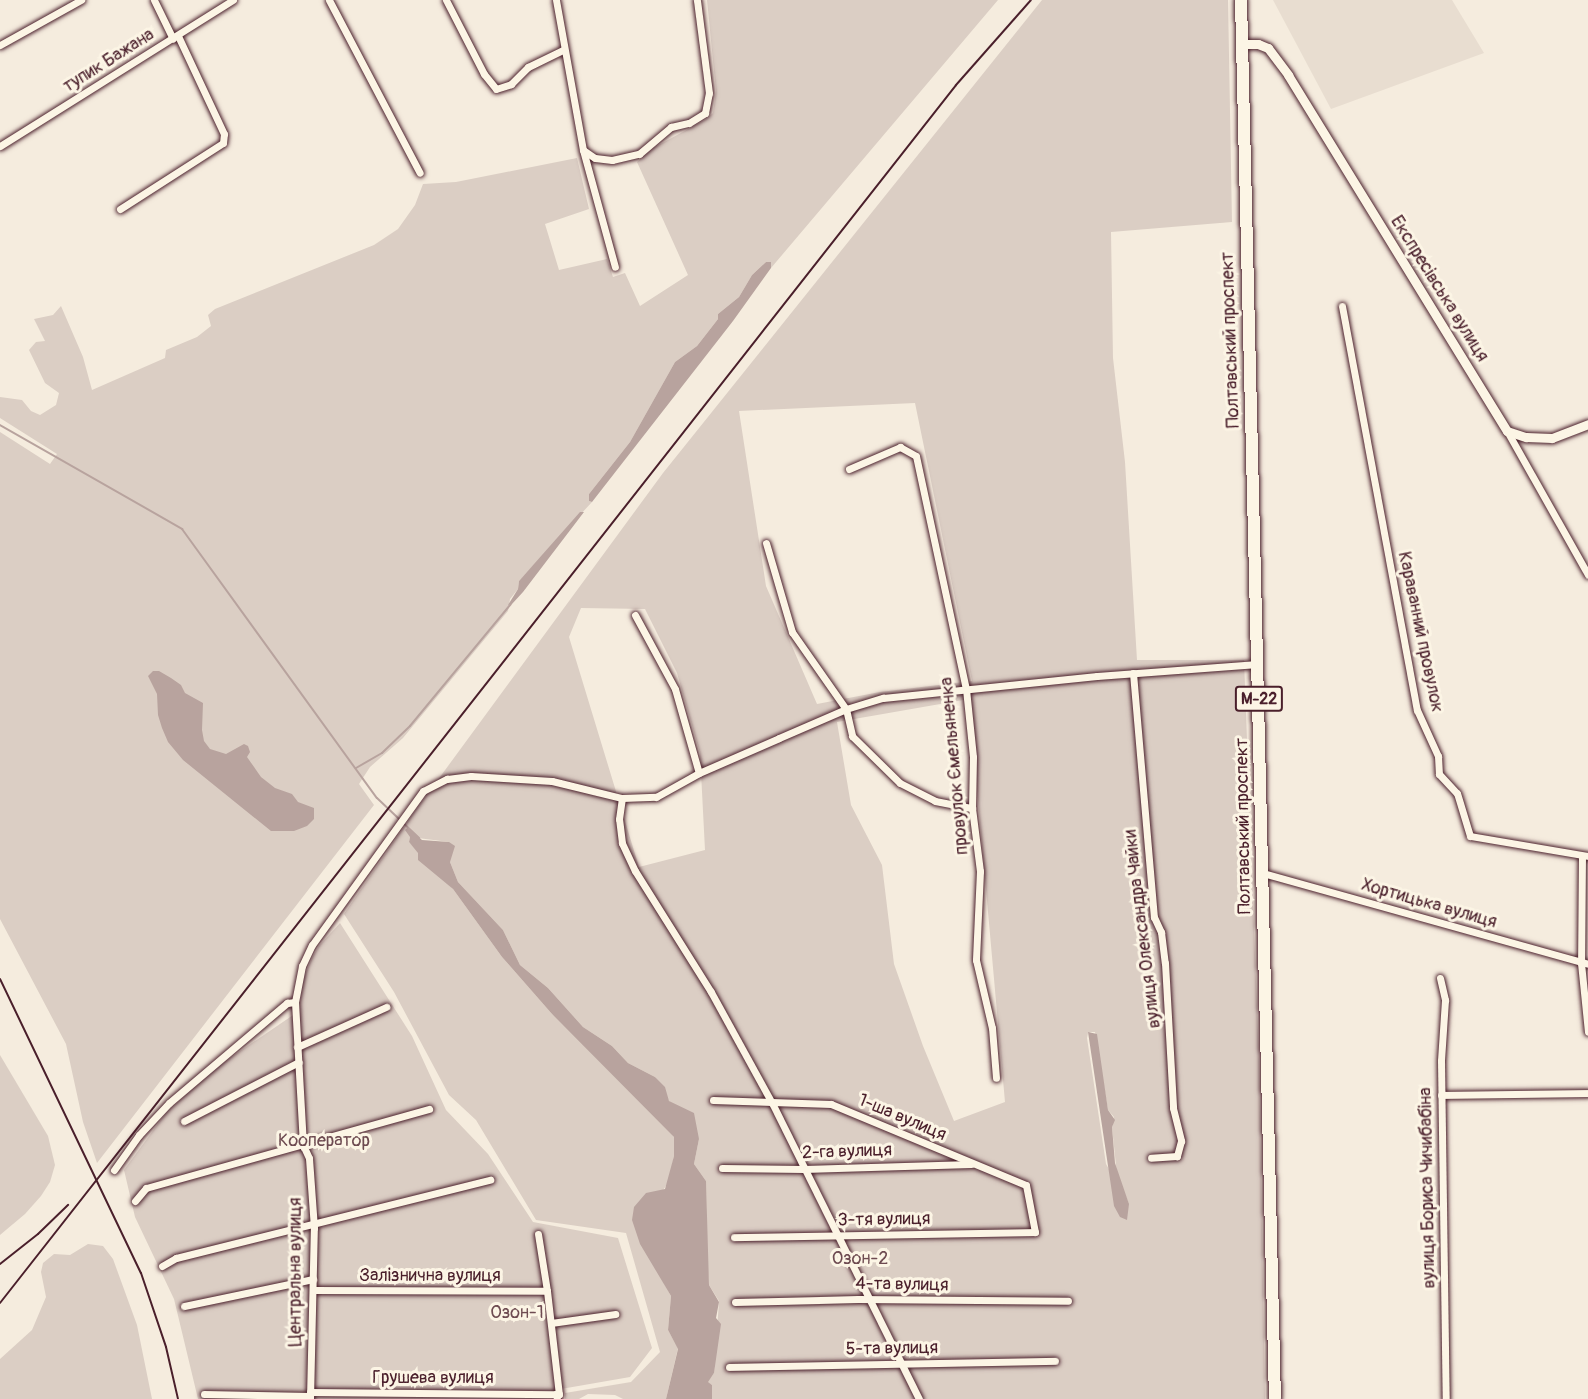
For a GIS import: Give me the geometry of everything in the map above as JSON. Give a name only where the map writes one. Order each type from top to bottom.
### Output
[{"type":"highway","name":"Полтавський проспект","points":[[1241,0],[1275,1399]]},
{"type":"street","points":[[0,45],[81,0]]},
{"type":"street","points":[[120,208],[223,143],[224,134],[154,0]]},
{"type":"street","name":"тупик Бажана","points":[[0,146],[233,0]]},
{"type":"street","points":[[329,0],[420,173]]},
{"type":"street","points":[[446,0],[484,74],[496,89],[511,84],[528,66],[563,50]]},
{"type":"street","points":[[556,0],[563,50],[583,150],[615,267]]},
{"type":"street","points":[[583,150],[596,158],[612,160],[639,154],[670,127],[689,123],[705,113],[710,93],[697,0]]},
{"type":"street","name":"Експресівська вулиця","points":[[1242,45],[1258,44],[1268,48],[1288,75],[1507,431],[1588,575]]},
{"type":"street","name":"Караванний провулок","points":[[1342,306],[1417,710],[1438,756],[1439,774],[1456,793],[1470,836],[1585,856]]},
{"type":"street","points":[[1507,431],[1526,437],[1552,438],[1588,424]]},
{"type":"street","name":"провулок Ємельяненка","points":[[849,469],[900,447],[916,456],[966,689],[973,757],[972,808],[980,871],[976,960],[992,1028],[996,1078]]},
{"type":"street","points":[[766,543],[792,632],[846,709],[852,736],[900,783],[935,801],[972,808]]},
{"type":"street","points":[[635,615],[675,689],[699,773]]},
{"type":"street","name":"Центральна вулиця","points":[[310,1396],[314,1222],[309,1158],[303,1145],[295,1002],[302,966],[312,945],[423,792],[447,779],[471,776],[552,781],[622,798],[656,797],[699,773],[846,709],[883,698],[1132,673],[1258,664]]},
{"type":"street","name":"вулиця Олександра Чайки","points":[[1132,673],[1154,917],[1161,933],[1165,963],[1173,1108],[1180,1141],[1177,1156],[1151,1158]]},
{"type":"street","points":[[622,798],[619,819],[622,843],[634,871],[711,992],[772,1103],[919,1399]]},
{"type":"street","points":[[1585,856],[1585,963],[1588,1032]]},
{"type":"street","name":"Хортицька вулиця","points":[[1263,873],[1585,963]]},
{"type":"street","name":"вулиця Бориса Чичибабіна","points":[[1440,978],[1445,1000],[1441,1095],[1446,1399]]},
{"type":"street","points":[[114,1170],[140,1135],[169,1103],[287,1004],[295,1002]]},
{"type":"street","points":[[297,1047],[386,1007]]},
{"type":"street","points":[[184,1121],[299,1062]]},
{"type":"street","points":[[1441,1095],[1588,1093]]},
{"type":"street","name":"1-ша вулиця","points":[[713,1100],[831,1104],[1026,1185],[1035,1232]]},
{"type":"street","points":[[135,1202],[146,1188],[429,1109]]},
{"type":"street","name":"2-га вулиця","points":[[722,1168],[804,1169],[973,1164]]},
{"type":"street","points":[[162,1266],[176,1258],[490,1180]]},
{"type":"street","name":"3-тя вулиця","points":[[734,1237],[1035,1232]]},
{"type":"street","points":[[538,1234],[548,1291],[559,1394],[556,1396]]},
{"type":"street","points":[[184,1306],[313,1279]]},
{"type":"street","name":"Залізнична вулиця","points":[[313,1290],[548,1291]]},
{"type":"street","name":"4-та вулиця","points":[[735,1302],[1068,1301]]},
{"type":"street","points":[[551,1323],[615,1314]]},
{"type":"street","name":"5-та вулиця","points":[[729,1367],[1055,1361]]},
{"type":"street","name":"Грушева вулиця","points":[[204,1394],[556,1396]]},
{"type":"shaded area","points":[[1273,0],[1452,0],[1484,53],[1331,109]]},
{"type":"shaded area","points":[[766,262],[771,262],[771,268],[733,321],[592,502],[589,501],[589,494],[630,442],[675,362],[697,346],[718,319],[718,314],[739,297],[752,275]]},
{"type":"shaded area","points":[[580,512],[584,512],[523,592],[512,604],[508,605],[518,589],[519,581]]},
{"type":"shaded area","points":[[153,671],[159,671],[171,678],[181,685],[185,693],[203,703],[202,730],[204,741],[210,749],[226,754],[244,744],[248,746],[250,752],[247,757],[261,777],[275,788],[292,794],[298,802],[314,808],[314,819],[307,826],[294,831],[271,831],[183,760],[168,742],[162,728],[158,715],[157,694],[148,676]]},
{"type":"shaded area","points":[[408,827],[422,840],[449,842],[455,846],[450,862],[458,882],[503,930],[520,965],[548,988],[583,1027],[612,1046],[628,1063],[655,1077],[665,1087],[669,1101],[694,1113],[699,1139],[694,1164],[706,1181],[709,1285],[719,1302],[716,1318],[721,1324],[714,1373],[708,1382],[712,1385],[712,1399],[666,1399],[678,1349],[668,1330],[671,1296],[640,1244],[632,1220],[634,1207],[646,1193],[665,1189],[674,1156],[674,1137],[552,1014],[502,957],[453,889],[418,860],[418,853],[409,842],[410,837],[405,830]]},
{"type":"shaded area","points":[[1088,1032],[1097,1034],[1108,1110],[1115,1120],[1112,1127],[1115,1163],[1129,1204],[1127,1220],[1120,1217],[1114,1206]]},
{"type":"green space","points":[[707,0],[998,0],[771,268],[771,263],[766,262],[752,275],[739,297],[718,314],[718,319],[697,346],[675,362],[630,442],[589,494],[589,501],[592,502],[519,581],[518,589],[510,599],[508,611],[403,738],[370,767],[359,784],[374,805],[97,1163],[83,1122],[66,1044],[0,919],[0,432],[50,464],[57,454],[0,418],[0,397],[22,400],[31,411],[40,415],[56,405],[59,393],[45,383],[29,350],[36,342],[45,341],[34,319],[53,315],[61,306],[83,357],[92,390],[165,358],[166,350],[197,337],[211,326],[208,315],[215,309],[374,245],[398,229],[415,205],[423,184],[456,182],[577,158],[589,209],[545,224],[559,270],[607,259],[613,277],[625,273],[640,306],[688,275],[637,162],[653,148],[705,120],[713,113],[716,91]]},
{"type":"green space","name":"Озон-2","points":[[1042,0],[1228,0],[1232,222],[1111,232],[1113,358],[1125,462],[1137,660],[1244,660],[1259,1062],[1265,1399],[712,1399],[712,1385],[707,1382],[714,1373],[719,1301],[709,1285],[706,1181],[694,1164],[699,1139],[669,1101],[655,1077],[628,1063],[612,1046],[583,1027],[548,988],[520,965],[503,930],[458,882],[450,862],[449,842],[410,837],[409,842],[453,889],[502,957],[552,1014],[665,1124],[674,1137],[674,1156],[669,1181],[662,1192],[654,1265],[671,1296],[668,1330],[678,1348],[666,1399],[623,1399],[615,1395],[588,1394],[579,1399],[565,1399],[565,1393],[631,1382],[660,1352],[626,1233],[536,1220],[476,1120],[449,1095],[394,992],[344,914],[415,811],[663,473]],"holes":[[[915,403],[972,681],[880,692],[817,704],[766,586],[739,411]],[[581,608],[645,609],[677,673],[700,753],[705,850],[639,867],[569,637]],[[969,699],[1005,1102],[954,1121],[923,1046],[894,964],[882,865],[851,805],[837,722]],[[1095,1032],[1108,1110],[1114,1117],[1112,1127],[1117,1175],[1129,1204],[1106,1164],[1088,1033]]]},
{"type":"green space","points":[[340,923],[412,1036],[446,1110],[488,1154],[533,1222],[618,1238],[652,1348],[630,1377],[561,1389],[562,1399],[198,1399],[174,1299],[135,1217],[124,1170],[166,1113],[214,1069],[299,1011],[303,980],[312,958],[319,946]]},
{"type":"green space","points":[[0,1055],[48,1136],[55,1165],[50,1182],[41,1196],[25,1214],[0,1235]]},
{"type":"green space","points":[[88,1244],[103,1246],[113,1259],[137,1325],[152,1399],[0,1399],[0,1359],[32,1330],[46,1297],[41,1272],[43,1263],[54,1254],[70,1255]]},
{"type":"waterway","points":[[0,425],[182,529],[377,798],[419,838]]},
{"type":"waterway","points":[[356,768],[382,753],[410,726],[511,604]]},
{"type":"railway","points":[[0,1303],[956,85],[1031,0]]},
{"type":"railway","points":[[0,979],[141,1273],[166,1347],[178,1399]]},
{"type":"railway","points":[[0,1264],[38,1234],[68,1205]]},
{"type":"park label","name":"Кооператор","points":[[324,1141]]},
{"type":"park label","name":"Озон-1","points":[[517,1313]]}]
